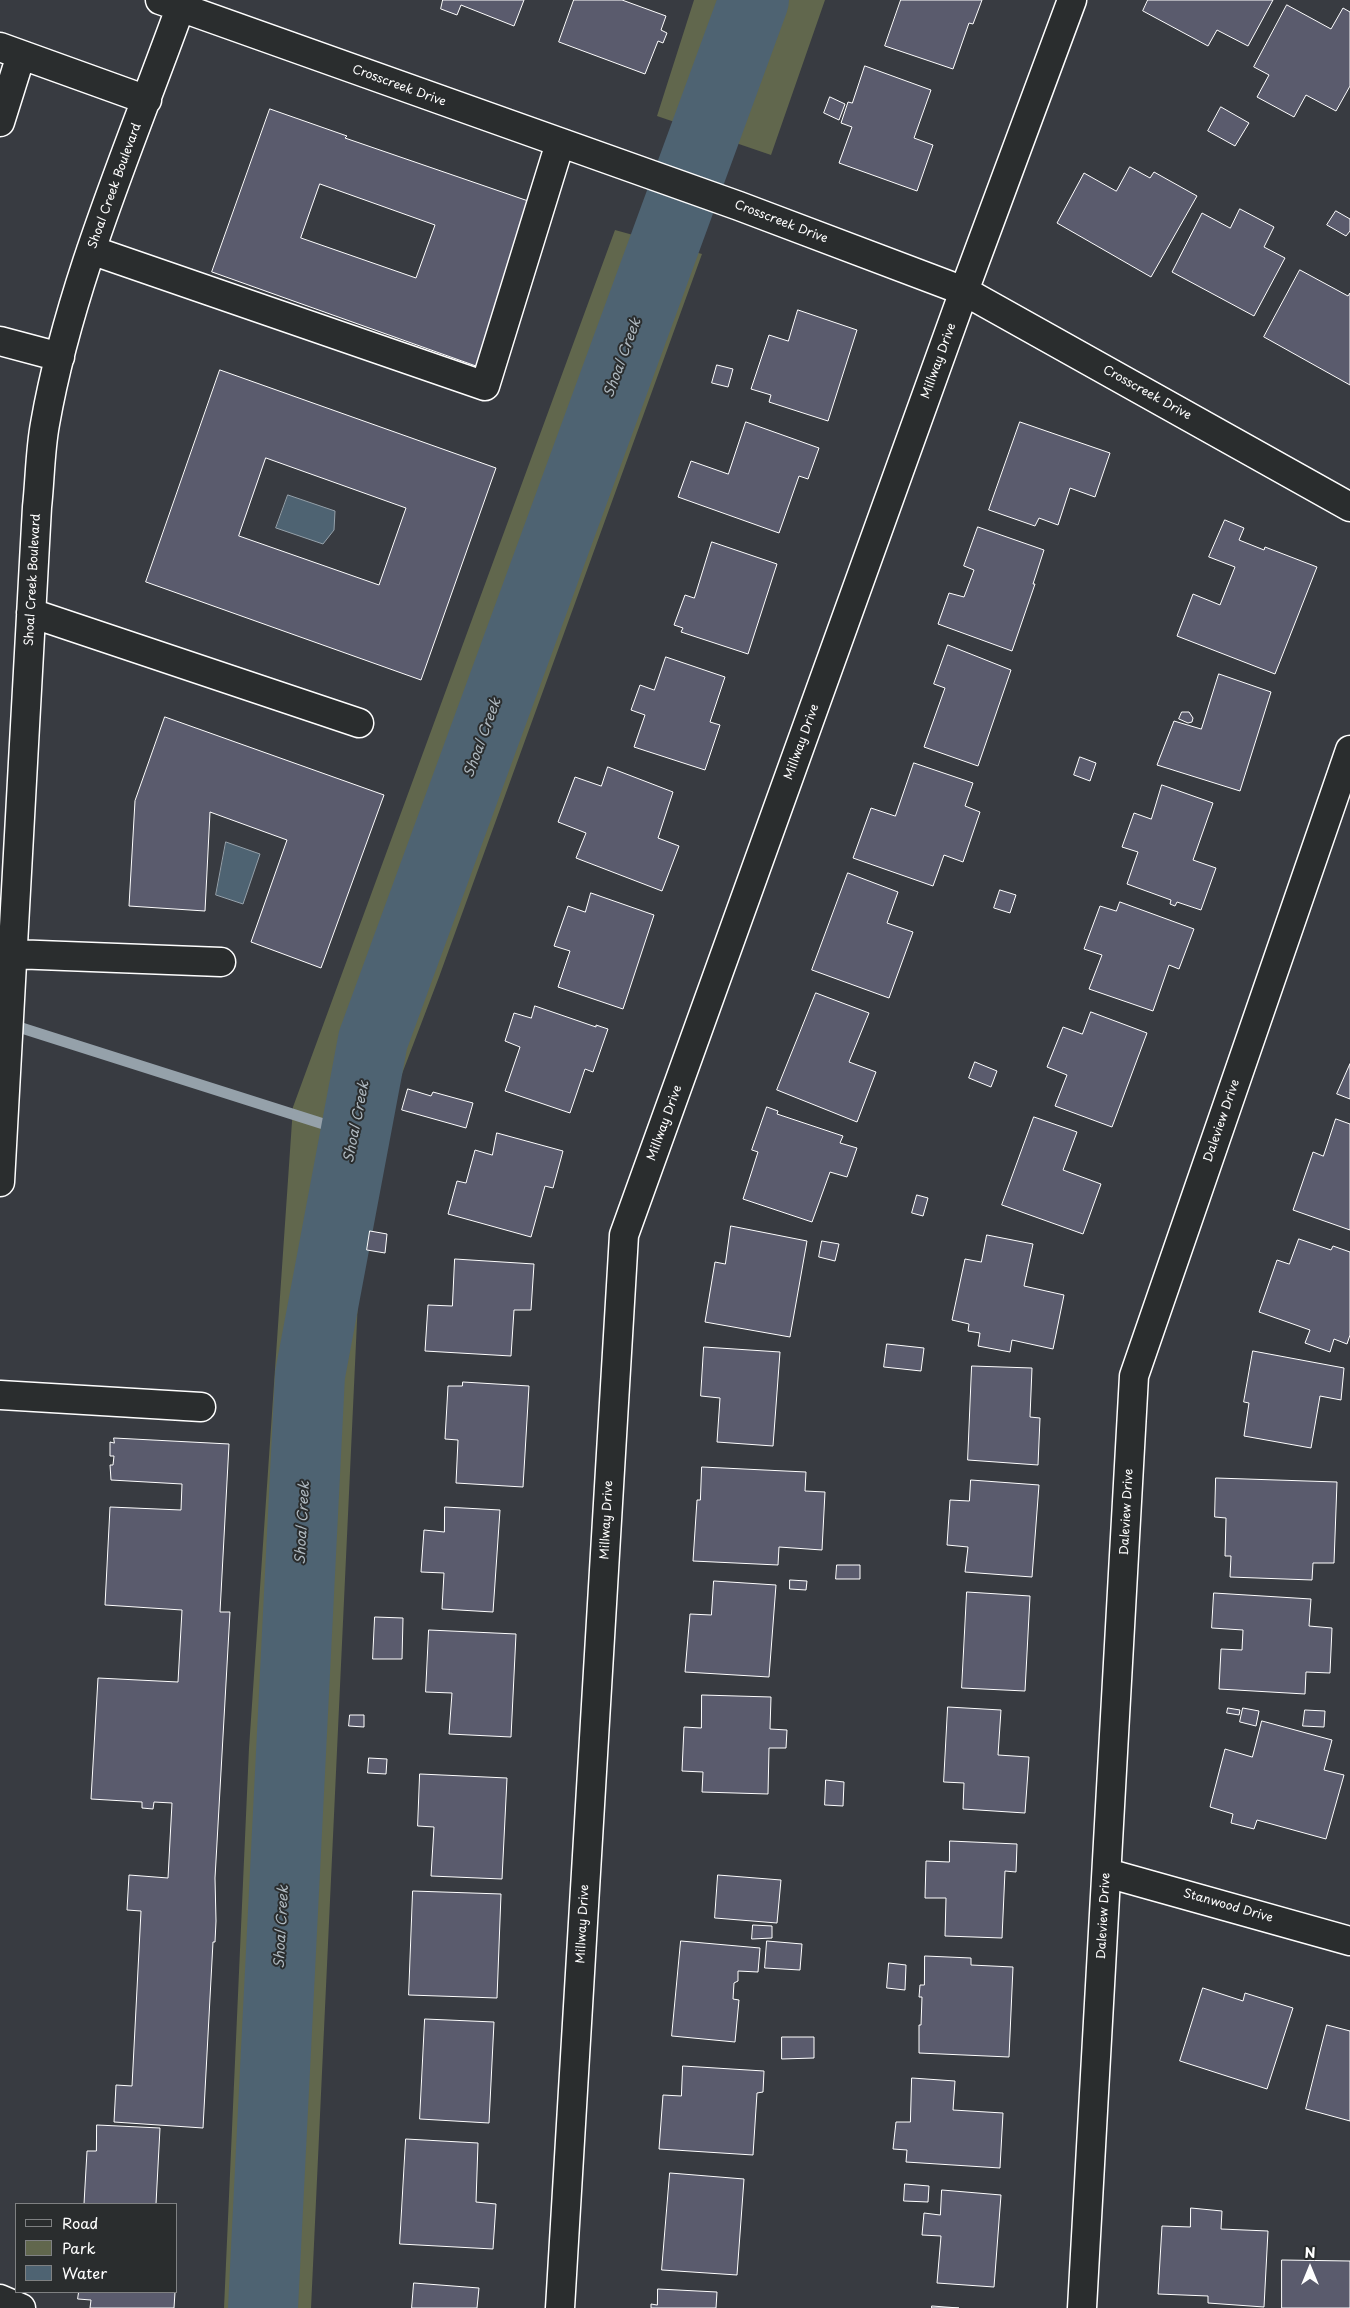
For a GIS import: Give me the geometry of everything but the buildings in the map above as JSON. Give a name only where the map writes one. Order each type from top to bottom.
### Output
[{"type":"street","name":"Millway Drive","points":[[560,2308],[624,1235],[964,291],[1072,0]]},
{"type":"street","name":"Crosscreek Drive","points":[[174,3],[739,206],[964,291],[1350,507]]},
{"type":"street","name":"Shoal Creek Boulevard","points":[[0,1182],[7,952],[37,507],[45,425],[60,357],[91,250],[147,100],[174,3]]},
{"type":"street","points":[[0,122],[11,51],[147,100]]},
{"type":"street","points":[[91,250],[484,386],[560,143]]},
{"type":"street","points":[[0,341],[60,357]]},
{"type":"street","points":[[31,613],[359,723]]},
{"type":"street","name":"Daleview Drive","points":[[1082,2308],[1134,1376],[1350,750]]},
{"type":"street","points":[[7,952],[221,962]]},
{"type":"street","points":[[0,1395],[201,1407]]},
{"type":"street","name":"Stanwood Drive","points":[[1107,1872],[1350,1941]]},
{"type":"street","points":[[0,2299],[21,2308]]},
{"type":"green space","points":[[694,0],[825,0],[771,155],[657,116]]},
{"type":"green space","points":[[615,230],[702,254],[439,977],[392,1100],[358,1300],[311,2308],[224,2308],[249,1748],[293,1107]]},
{"type":"water","points":[[288,495],[335,511],[334,530],[323,544],[276,528]]},
{"type":"water","points":[[226,842],[260,854],[243,904],[216,895]]},
{"type":"waterway","name":"Shoal Creek","points":[[263,2308],[310,1375],[373,1040],[754,0]]},
{"type":"waterway","points":[[9,1024],[355,1134]]}]
